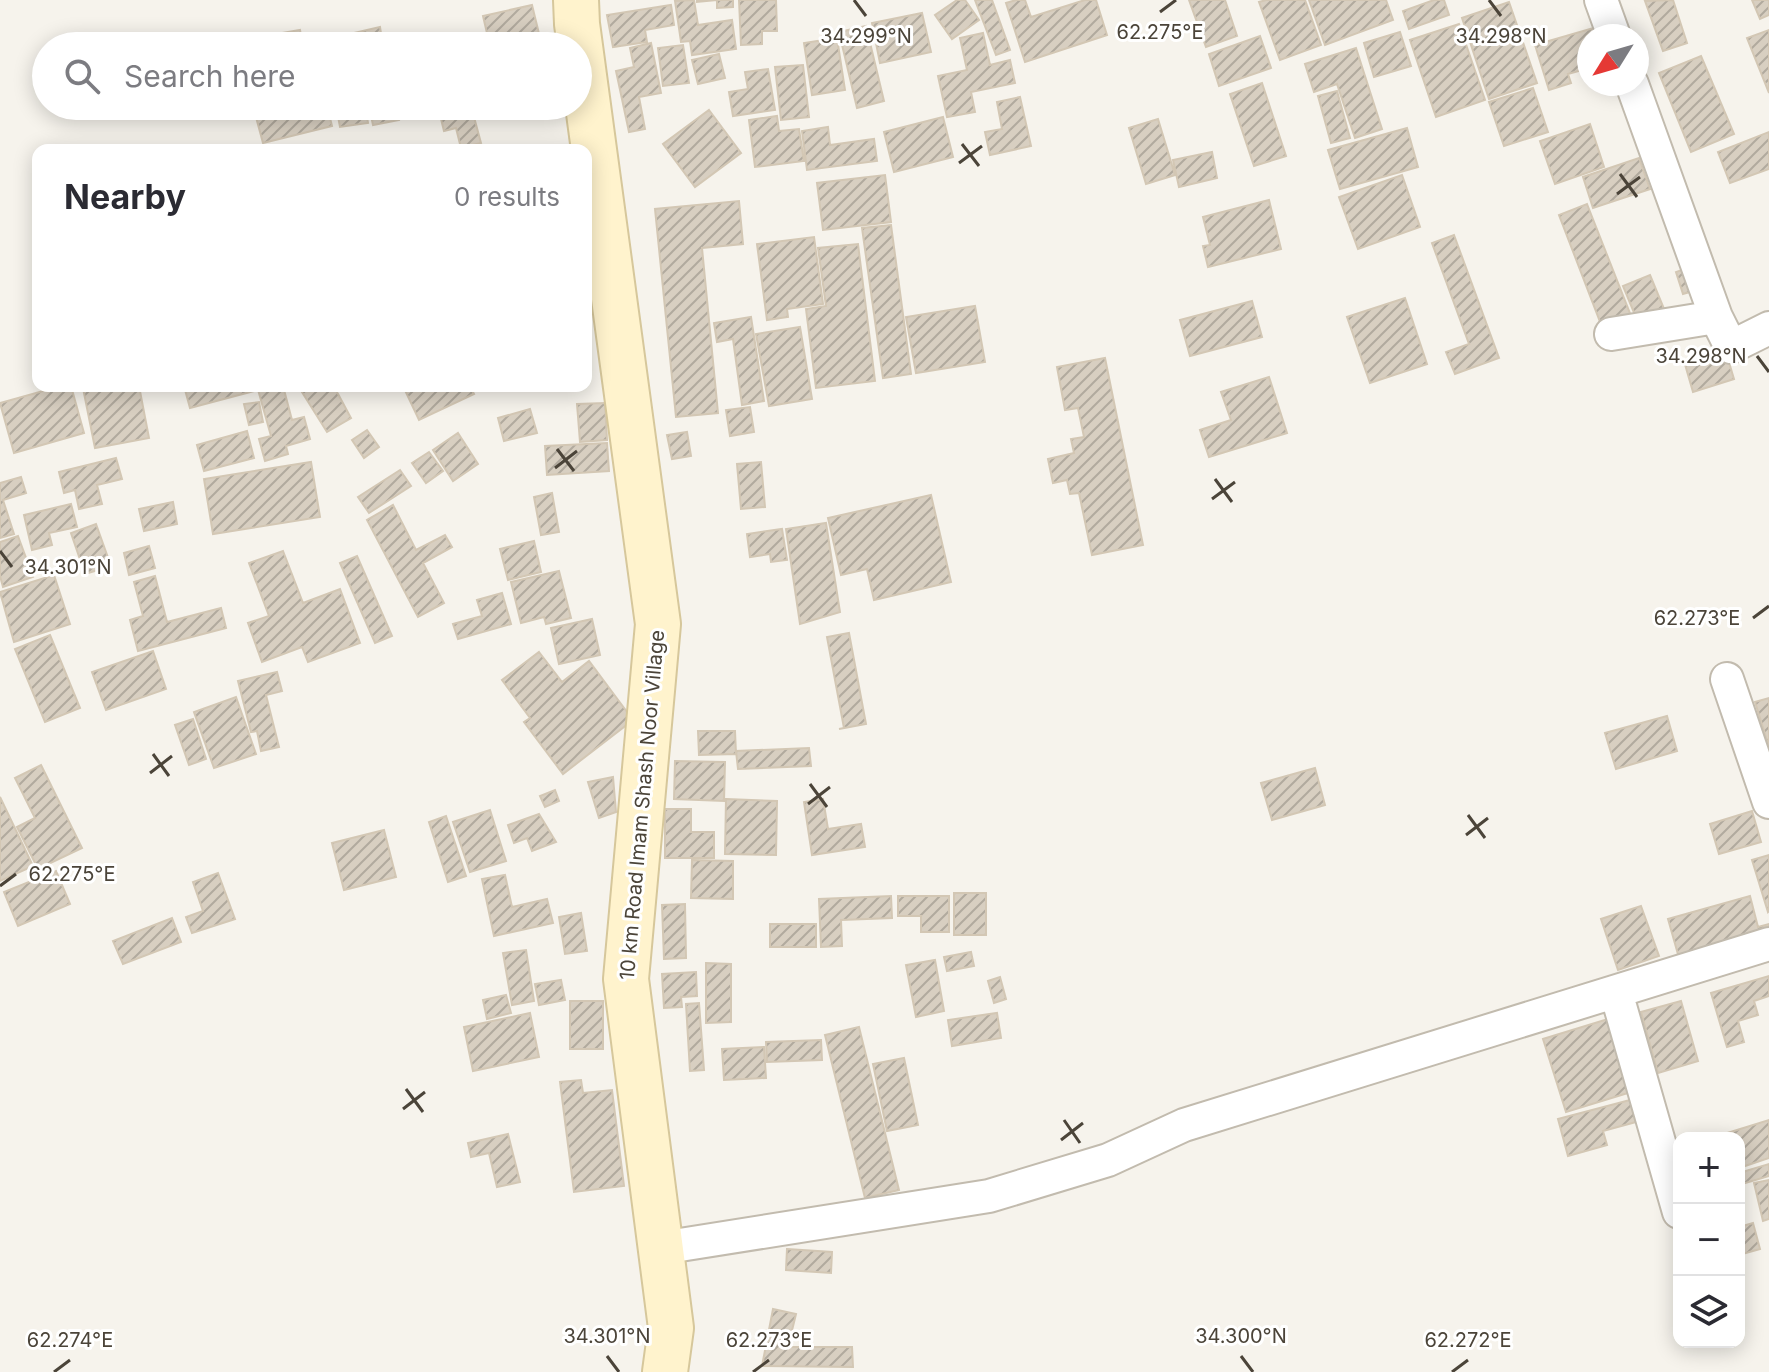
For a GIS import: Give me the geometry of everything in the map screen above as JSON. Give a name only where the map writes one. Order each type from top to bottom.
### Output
[{"type":"street","name":"10 km Road Imam Shash Noor Village","points":[[576,0],[578,32]]},
{"type":"street","points":[[1601,0],[1610,24]]},
{"type":"street","points":[[1636,96],[1716,317],[1731,347],[1769,328]]},
{"type":"street","name":"10 km Road Imam Shash Noor Village","points":[[590,120],[658,624],[626,979],[671,1328],[665,1372]]},
{"type":"street","points":[[1611,334],[1716,317]]},
{"type":"street","points":[[1727,679],[1769,802]]},
{"type":"street","points":[[661,1248],[989,1196],[1108,1160],[1184,1125],[1769,944]]},
{"type":"street","points":[[1616,992],[1677,1204]]},
{"type":"building","points":[[694,0],[698,25],[732,20],[736,49],[692,55],[690,41],[681,42],[675,1]]},
{"type":"building","points":[[717,0],[733,0],[733,7],[717,8]]},
{"type":"building","points":[[739,0],[776,0],[777,31],[762,31],[762,44],[741,45]]},
{"type":"building","points":[[957,0],[965,0],[979,20],[952,39],[935,15]]},
{"type":"building","points":[[975,0],[992,0],[1010,50],[996,55]]},
{"type":"building","points":[[1025,0],[1031,17],[1085,0],[1096,0],[1107,35],[1025,62],[1006,3]]},
{"type":"building","points":[[1189,0],[1225,0],[1237,36],[1206,47]]},
{"type":"building","points":[[1305,0],[1321,45],[1280,60],[1259,2]]},
{"type":"building","points":[[1309,0],[1386,0],[1393,20],[1325,45]]},
{"type":"building","points":[[1434,0],[1444,0],[1449,15],[1409,29],[1403,11]]},
{"type":"building","points":[[1673,0],[1687,43],[1663,51],[1645,1]]},
{"type":"building","points":[[1752,0],[1769,0],[1769,15],[1760,19]]},
{"type":"building","points":[[1509,2],[1537,83],[1489,99],[1462,18]]},
{"type":"building","points":[[532,5],[539,32],[487,32],[483,16]]},
{"type":"building","points":[[671,5],[674,25],[645,30],[647,42],[613,47],[607,15]]},
{"type":"building","points":[[922,13],[931,52],[880,63],[872,23]]},
{"type":"building","points":[[1459,24],[1485,100],[1436,117],[1410,40]]},
{"type":"building","points":[[866,26],[884,101],[857,108],[839,32]]},
{"type":"building","points":[[380,27],[381,32],[358,32]]},
{"type":"building","points":[[1769,30],[1769,93],[1747,38]]},
{"type":"building","points":[[1400,32],[1411,66],[1374,77],[1364,43]]},
{"type":"building","points":[[983,33],[990,65],[1010,60],[1015,83],[971,92],[975,112],[947,117],[938,76],[967,70],[960,38]]},
{"type":"building","points":[[1577,33],[1577,71],[1568,74],[1571,83],[1549,90],[1535,45]]},
{"type":"building","points":[[1260,36],[1271,68],[1219,86],[1209,54]]},
{"type":"building","points":[[837,38],[845,90],[812,95],[804,43]]},
{"type":"building","points":[[651,43],[661,93],[639,97],[645,129],[629,132],[616,71],[634,67],[630,48]]},
{"type":"building","points":[[683,45],[689,83],[663,86],[658,48]]},
{"type":"building","points":[[1356,48],[1382,129],[1355,138],[1337,84],[1314,92],[1305,64]]},
{"type":"building","points":[[719,54],[725,78],[698,84],[692,60]]},
{"type":"building","points":[[1701,56],[1734,134],[1691,152],[1659,73]]},
{"type":"building","points":[[803,65],[809,117],[781,120],[775,67]]},
{"type":"building","points":[[768,69],[775,110],[733,116],[729,92],[748,89],[745,72]]},
{"type":"building","points":[[1262,83],[1286,156],[1254,166],[1230,94]]},
{"type":"building","points":[[1533,88],[1548,132],[1504,146],[1489,102]]},
{"type":"building","points":[[1337,91],[1350,138],[1331,143],[1318,96]]},
{"type":"building","points":[[1020,97],[1031,146],[990,155],[985,132],[1002,129],[997,102]]},
{"type":"building","points":[[709,110],[741,153],[695,187],[663,144]]},
{"type":"building","points":[[777,116],[779,131],[799,129],[804,161],[755,167],[749,120]]},
{"type":"building","points":[[943,117],[953,157],[894,172],[884,132]]},
{"type":"building","points":[[1158,119],[1175,175],[1146,184],[1129,128]]},
{"type":"building","points":[[257,120],[330,120],[332,126],[263,143]]},
{"type":"building","points":[[339,120],[367,120],[368,123],[340,127]]},
{"type":"building","points":[[372,120],[399,120],[373,125]]},
{"type":"building","points":[[441,120],[475,120],[481,143],[460,144],[456,128],[444,131]]},
{"type":"building","points":[[1590,124],[1604,167],[1555,184],[1540,141]]},
{"type":"building","points":[[828,127],[830,145],[874,139],[877,161],[807,170],[802,131]]},
{"type":"building","points":[[1407,128],[1418,167],[1340,189],[1328,150]]},
{"type":"building","points":[[1769,132],[1769,169],[1730,183],[1718,152]]},
{"type":"building","points":[[1212,152],[1217,178],[1179,187],[1173,160]]},
{"type":"building","points":[[1639,158],[1650,189],[1593,208],[1583,177]]},
{"type":"building","points":[[885,175],[891,222],[823,230],[817,183]]},
{"type":"building","points":[[1402,175],[1420,227],[1358,249],[1339,197]]},
{"type":"building","points":[[1269,200],[1281,249],[1208,267],[1203,246],[1210,245],[1203,217]]},
{"type":"building","points":[[739,201],[743,244],[702,248],[718,413],[676,417],[655,209]]},
{"type":"building","points":[[1587,204],[1631,316],[1602,327],[1559,215]]},
{"type":"building","points":[[891,225],[911,374],[883,378],[862,228]]},
{"type":"building","points":[[1454,235],[1499,358],[1455,374],[1446,352],[1469,344],[1432,243]]},
{"type":"building","points":[[814,237],[823,304],[787,309],[788,317],[767,320],[757,244]]},
{"type":"building","points":[[858,244],[875,381],[816,388],[806,309],[826,306],[818,248]]},
{"type":"building","points":[[1693,266],[1700,289],[1683,294],[1676,272]]},
{"type":"building","points":[[1650,275],[1669,321],[1642,332],[1623,286]]},
{"type":"building","points":[[1405,298],[1427,364],[1370,383],[1347,317]]},
{"type":"building","points":[[1252,301],[1262,337],[1190,356],[1180,320]]},
{"type":"building","points":[[975,306],[985,362],[916,373],[906,317]]},
{"type":"building","points":[[751,317],[764,401],[742,405],[733,339],[717,342],[714,323]]},
{"type":"building","points":[[800,327],[812,399],[769,406],[756,334]]},
{"type":"building","points":[[1715,351],[1718,362],[1728,359],[1734,379],[1693,392],[1684,361]]},
{"type":"building","points":[[1105,358],[1143,545],[1092,555],[1079,493],[1070,494],[1067,480],[1053,483],[1048,459],[1074,453],[1071,439],[1084,437],[1078,408],[1065,410],[1057,367]]},
{"type":"building","points":[[1269,377],[1287,433],[1209,457],[1200,430],[1231,420],[1221,392]]},
{"type":"building","points":[[39,392],[73,392],[84,433],[14,453],[0,403]]},
{"type":"building","points":[[84,392],[140,392],[149,438],[95,448]]},
{"type":"building","points":[[186,392],[250,392],[190,408]]},
{"type":"building","points":[[259,392],[285,392],[292,420],[304,417],[310,439],[286,446],[288,454],[265,461],[259,439],[271,436]]},
{"type":"building","points":[[302,392],[337,392],[351,418],[327,432]]},
{"type":"building","points":[[406,392],[474,394],[419,420]]},
{"type":"building","points":[[259,402],[263,422],[249,425],[244,404]]},
{"type":"building","points":[[605,403],[607,440],[580,442],[577,404]]},
{"type":"building","points":[[750,407],[754,432],[730,436],[726,410]]},
{"type":"building","points":[[530,409],[537,433],[504,441],[498,418]]},
{"type":"building","points":[[367,430],[379,447],[364,458],[352,440]]},
{"type":"building","points":[[247,431],[254,458],[204,471],[197,445]]},
{"type":"building","points":[[687,432],[691,456],[672,459],[667,435]]},
{"type":"building","points":[[458,433],[478,464],[453,481],[433,450]]},
{"type":"building","points":[[607,443],[609,471],[547,475],[545,446]]},
{"type":"building","points":[[429,452],[443,471],[426,483],[412,463]]},
{"type":"building","points":[[116,458],[122,479],[97,485],[102,504],[79,509],[75,490],[64,493],[59,472]]},
{"type":"building","points":[[311,462],[320,517],[213,534],[204,479]]},
{"type":"building","points":[[761,462],[765,507],[741,509],[737,464]]},
{"type":"building","points":[[400,470],[411,486],[369,513],[358,497]]},
{"type":"building","points":[[21,477],[26,493],[3,500],[14,534],[0,538],[0,483]]},
{"type":"building","points":[[552,493],[559,532],[541,535],[534,497]]},
{"type":"building","points":[[931,495],[951,582],[874,600],[867,569],[841,575],[828,518]]},
{"type":"building","points":[[173,502],[177,524],[144,531],[139,509]]},
{"type":"building","points":[[71,504],[77,527],[49,533],[52,545],[32,550],[24,515]]},
{"type":"building","points":[[393,505],[416,550],[445,535],[452,547],[423,563],[444,603],[418,617],[367,520]]},
{"type":"building","points":[[826,523],[840,612],[800,624],[786,529]]},
{"type":"building","points":[[96,524],[111,566],[85,574],[71,533]]},
{"type":"building","points":[[782,529],[787,560],[771,562],[770,554],[750,557],[747,534]]},
{"type":"building","points":[[18,536],[33,577],[3,587],[0,542]]},
{"type":"building","points":[[534,541],[541,572],[508,580],[500,549]]},
{"type":"building","points":[[149,546],[155,568],[129,575],[124,553]]},
{"type":"building","points":[[283,551],[303,603],[340,589],[360,643],[308,662],[302,647],[262,662],[248,623],[269,616],[249,563]]},
{"type":"building","points":[[357,556],[392,636],[375,643],[340,563]]},
{"type":"building","points":[[559,571],[571,618],[546,624],[544,617],[521,623],[511,582]]},
{"type":"building","points":[[54,575],[70,624],[14,642],[0,592]]},
{"type":"building","points":[[155,576],[167,622],[221,608],[226,628],[138,651],[130,620],[143,616],[134,582]]},
{"type":"building","points":[[502,593],[511,624],[458,639],[453,624],[482,616],[477,600]]},
{"type":"building","points":[[592,619],[600,655],[559,664],[551,628]]},
{"type":"building","points":[[849,633],[866,724],[839,729],[844,728],[827,637]]},
{"type":"building","points":[[50,635],[80,708],[45,722],[15,649]]},
{"type":"building","points":[[153,651],[166,689],[106,710],[92,672]]},
{"type":"building","points":[[539,652],[562,682],[589,661],[633,720],[563,774],[524,722],[530,718],[502,680]]},
{"type":"building","points":[[277,672],[282,691],[266,695],[279,747],[261,751],[257,731],[251,732],[238,681]]},
{"type":"building","points":[[236,697],[256,754],[214,768],[194,712]]},
{"type":"building","points":[[1769,698],[1769,747],[1755,702]]},
{"type":"building","points":[[1667,716],[1677,751],[1616,769],[1605,733]]},
{"type":"building","points":[[193,719],[206,759],[189,765],[175,725]]},
{"type":"building","points":[[698,731],[735,731],[736,754],[699,755]]},
{"type":"building","points":[[809,748],[811,766],[738,769],[736,751]]},
{"type":"building","points":[[675,761],[725,762],[724,801],[674,799]]},
{"type":"building","points":[[41,765],[82,848],[38,869],[17,827],[35,818],[15,778]]},
{"type":"building","points":[[1315,768],[1325,805],[1272,820],[1261,783]]},
{"type":"building","points":[[613,777],[616,812],[599,818],[588,782]]},
{"type":"building","points":[[555,790],[559,801],[545,807],[540,796]]},
{"type":"building","points":[[0,797],[33,866],[0,881]]},
{"type":"building","points":[[726,799],[777,801],[776,855],[725,854]]},
{"type":"building","points":[[823,799],[828,829],[861,824],[865,847],[812,855],[804,802]]},
{"type":"building","points":[[665,809],[691,809],[691,832],[714,832],[714,858],[665,858]]},
{"type":"building","points":[[490,810],[506,861],[470,872],[453,822]]},
{"type":"building","points":[[1752,811],[1761,842],[1719,854],[1710,824]]},
{"type":"building","points":[[539,814],[556,842],[532,851],[527,838],[514,843],[508,825]]},
{"type":"building","points":[[446,816],[466,876],[448,882],[429,822]]},
{"type":"building","points":[[384,830],[396,877],[344,890],[332,843]]},
{"type":"building","points":[[1769,855],[1769,911],[1768,912],[1752,860]]},
{"type":"building","points":[[692,860],[733,861],[733,899],[691,898]]},
{"type":"building","points":[[56,871],[70,904],[18,926],[4,892]]},
{"type":"building","points":[[218,873],[235,919],[192,933],[186,917],[203,911],[193,882]]},
{"type":"building","points":[[505,875],[512,907],[547,899],[553,923],[494,936],[482,879]]},
{"type":"building","points":[[954,893],[986,893],[986,935],[954,935]]},
{"type":"building","points":[[891,896],[892,918],[841,920],[842,946],[821,947],[819,899]]},
{"type":"building","points":[[898,896],[949,896],[949,932],[921,932],[921,916],[898,916]]},
{"type":"building","points":[[1750,896],[1758,927],[1769,924],[1769,948],[1683,972],[1668,919]]},
{"type":"building","points":[[685,904],[686,958],[664,959],[662,905]]},
{"type":"building","points":[[1641,906],[1659,956],[1618,970],[1601,919]]},
{"type":"building","points":[[581,913],[587,951],[565,954],[559,917]]},
{"type":"building","points":[[172,918],[181,942],[123,964],[113,941]]},
{"type":"building","points":[[770,924],[816,924],[816,947],[770,947]]},
{"type":"building","points":[[526,950],[534,1001],[512,1005],[503,953]]},
{"type":"building","points":[[971,952],[974,966],[947,971],[944,957]]},
{"type":"building","points":[[935,960],[944,1011],[916,1017],[906,965]]},
{"type":"building","points":[[706,963],[731,964],[731,1022],[706,1023]]},
{"type":"building","points":[[696,972],[697,996],[681,997],[682,1007],[664,1008],[662,974]]},
{"type":"building","points":[[1769,976],[1769,996],[1754,1001],[1758,1015],[1738,1021],[1744,1042],[1727,1047],[1711,993]]},
{"type":"building","points":[[1000,977],[1006,999],[994,1003],[988,981]]},
{"type":"building","points":[[561,980],[565,1000],[539,1005],[535,984]]},
{"type":"building","points":[[506,995],[511,1013],[487,1019],[483,1000]]},
{"type":"building","points":[[570,1001],[603,1001],[603,1049],[570,1049]]},
{"type":"building","points":[[1681,1001],[1698,1061],[1658,1073],[1641,1012]]},
{"type":"building","points":[[699,1003],[704,1070],[690,1071],[686,1004]]},
{"type":"building","points":[[530,1013],[539,1057],[473,1071],[464,1027]]},
{"type":"building","points":[[997,1013],[1001,1038],[952,1046],[948,1020]]},
{"type":"building","points":[[1608,1019],[1631,1092],[1566,1112],[1543,1039]]},
{"type":"building","points":[[859,1027],[899,1190],[865,1198],[825,1035]]},
{"type":"building","points":[[821,1040],[822,1060],[767,1062],[766,1042]]},
{"type":"building","points":[[764,1047],[766,1078],[724,1080],[722,1049]]},
{"type":"building","points":[[904,1058],[918,1125],[887,1131],[873,1064]]},
{"type":"building","points":[[581,1080],[583,1093],[612,1090],[624,1186],[574,1192],[560,1082]]},
{"type":"building","points":[[1630,1100],[1636,1122],[1603,1131],[1607,1145],[1568,1156],[1558,1119]]},
{"type":"building","points":[[1769,1120],[1769,1158],[1745,1166],[1745,1132],[1731,1132]]},
{"type":"building","points":[[508,1134],[520,1182],[497,1187],[489,1153],[471,1157],[468,1143]]},
{"type":"building","points":[[1769,1164],[1769,1176],[1745,1183],[1745,1171]]},
{"type":"building","points":[[1769,1180],[1769,1219],[1763,1221],[1754,1183]]},
{"type":"building","points":[[1753,1223],[1760,1249],[1745,1253],[1745,1225]]},
{"type":"building","points":[[787,1249],[832,1252],[831,1273],[786,1270]]},
{"type":"building","points":[[773,1309],[796,1314],[788,1347],[852,1347],[853,1367],[762,1366]]}]
